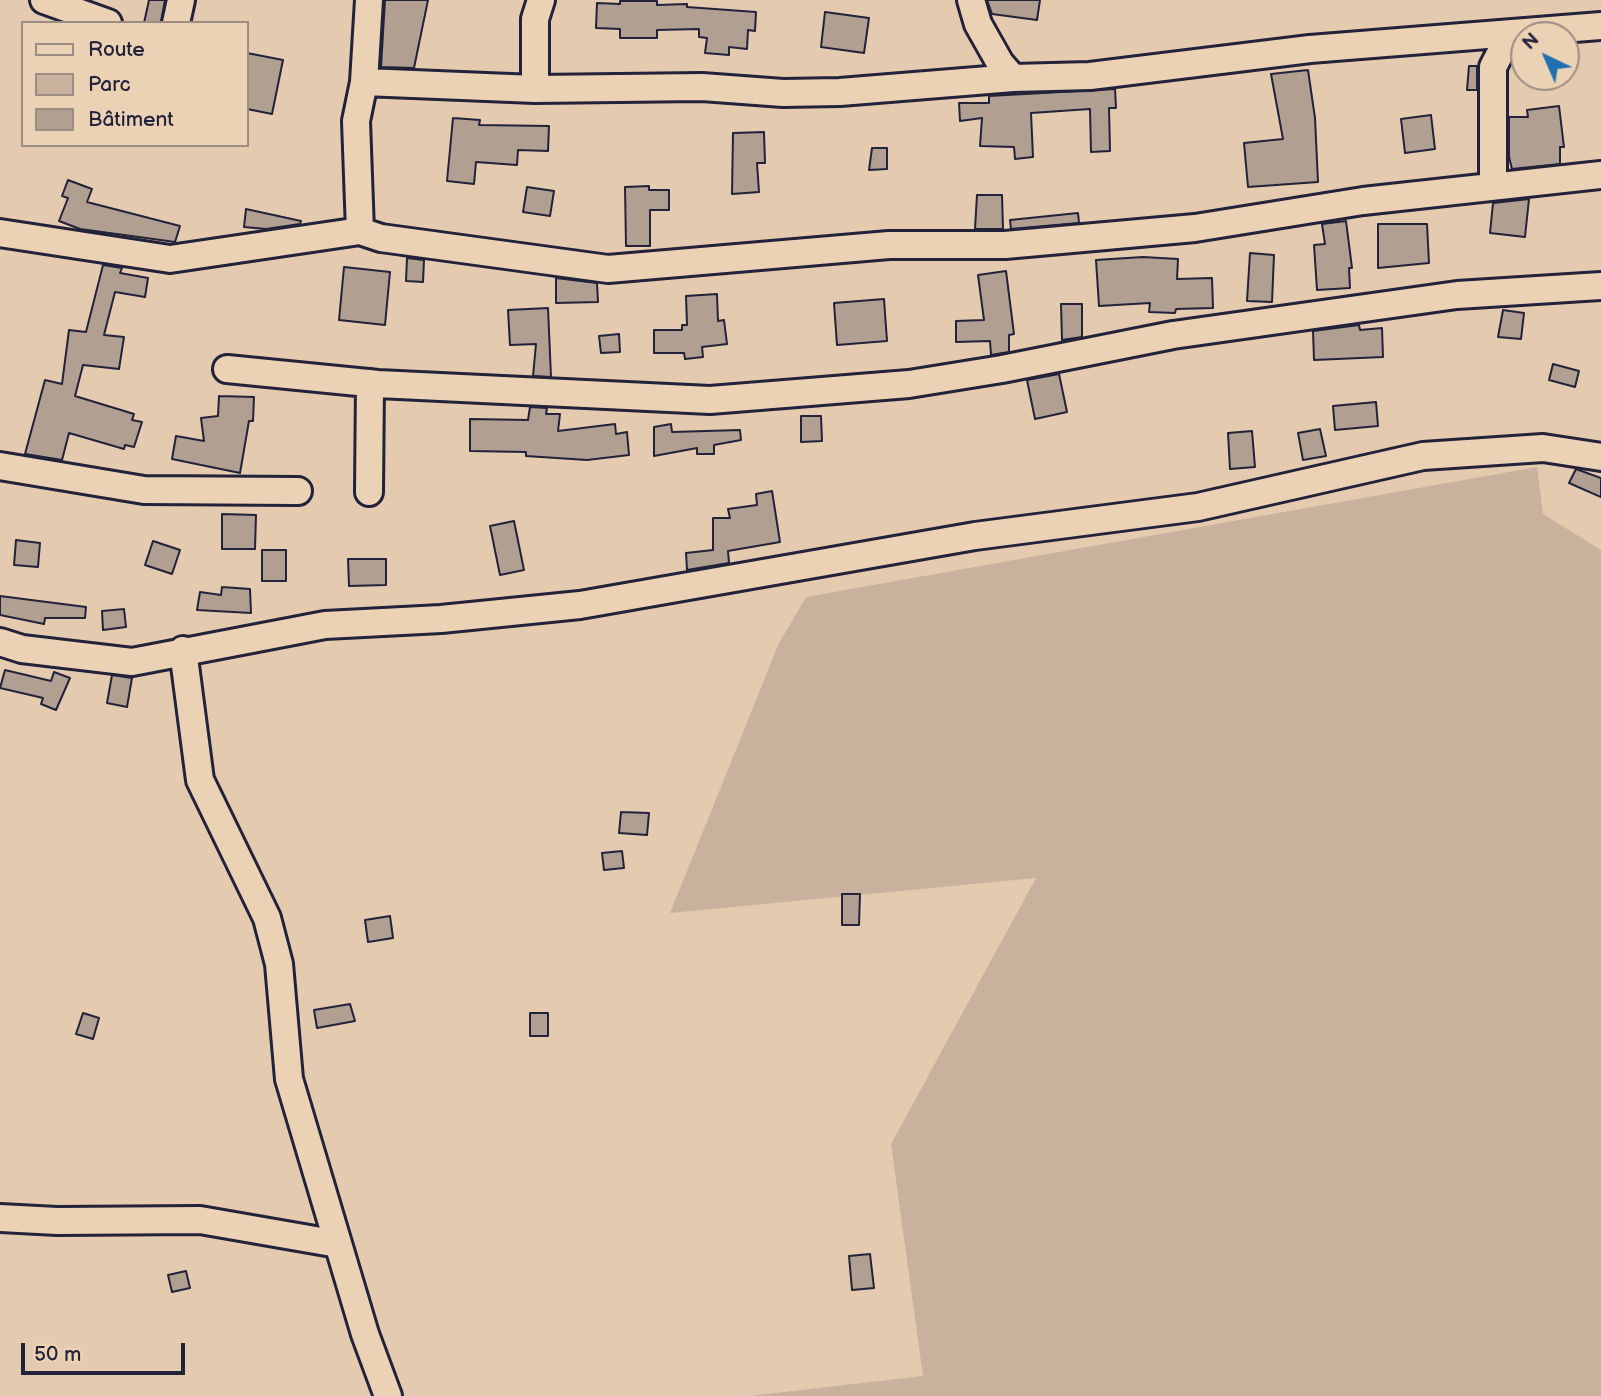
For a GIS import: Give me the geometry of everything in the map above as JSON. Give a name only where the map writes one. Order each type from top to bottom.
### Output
[{"type":"street","points":[[44,0],[102,21]]},
{"type":"street","points":[[176,21],[181,0]]},
{"type":"street","points":[[360,231],[356,121],[364,82],[369,0]]},
{"type":"street","points":[[535,89],[535,19],[541,0]]},
{"type":"street","points":[[971,0],[978,24],[1000,63],[1013,78]]},
{"type":"street","points":[[1580,28],[1601,26]]},
{"type":"street","points":[[364,82],[535,89],[702,87],[783,93],[1013,78],[1090,76],[1310,49],[1510,34]]},
{"type":"street","points":[[1493,184],[1493,67],[1510,34]]},
{"type":"street","points":[[0,233],[170,259],[360,231],[381,238],[608,269],[889,246],[1004,245],[1195,228],[1363,201],[1493,184],[1601,174]]},
{"type":"street","points":[[227,369],[370,383],[710,400],[909,384],[1002,369],[1173,335],[1457,295],[1601,286]]},
{"type":"street","points":[[369,492],[370,383]]},
{"type":"street","points":[[0,642],[22,649],[132,662],[183,650],[325,625],[441,619],[580,605],[975,536],[1198,508],[1423,456],[1543,447],[1601,457]]},
{"type":"street","points":[[0,466],[144,490],[298,491]]},
{"type":"street","points":[[183,650],[200,780],[267,918],[279,964],[289,1079],[365,1334],[388,1396]]},
{"type":"street","points":[[0,1218],[57,1222],[200,1220],[338,1244]]},
{"type":"green space","points":[[1537,467],[1543,514],[1601,550],[1601,1396],[749,1396],[923,1376],[891,1144],[1036,878],[670,913],[779,643],[806,597]]},
{"type":"building","points":[[149,0],[165,0],[161,21],[144,21]]},
{"type":"building","points":[[385,0],[428,0],[414,68],[381,67]]},
{"type":"building","points":[[987,0],[1040,0],[1037,20],[992,14]]},
{"type":"building","points":[[620,1],[657,1],[657,5],[687,4],[687,7],[756,12],[755,31],[748,30],[747,49],[729,47],[729,55],[705,53],[707,38],[699,37],[699,29],[657,30],[657,38],[620,38],[620,29],[596,28],[597,3],[620,4]]},
{"type":"building","points":[[825,12],[869,18],[864,53],[821,47]]},
{"type":"building","points":[[248,53],[283,60],[272,114],[248,109]]},
{"type":"building","points":[[1469,66],[1477,66],[1477,90],[1467,90]]},
{"type":"building","points":[[1308,70],[1315,118],[1318,182],[1248,187],[1244,143],[1283,139],[1271,74]]},
{"type":"building","points":[[1115,89],[1116,108],[1109,108],[1110,151],[1091,152],[1090,109],[1031,113],[1033,157],[1015,159],[1014,147],[980,146],[982,118],[960,121],[959,103],[989,103],[989,96]]},
{"type":"building","points":[[1559,106],[1564,147],[1560,147],[1560,164],[1512,169],[1509,157],[1509,117],[1528,117],[1527,110]]},
{"type":"building","points":[[1431,115],[1435,149],[1405,153],[1401,119]]},
{"type":"building","points":[[453,118],[480,120],[479,125],[549,126],[548,151],[518,150],[517,165],[476,162],[474,184],[447,181]]},
{"type":"building","points":[[764,132],[765,163],[757,163],[759,192],[732,194],[733,133]]},
{"type":"building","points":[[872,148],[887,148],[887,169],[869,170]]},
{"type":"building","points":[[68,180],[92,189],[87,202],[180,226],[175,242],[80,229],[59,221],[68,198],[62,196]]},
{"type":"building","points":[[649,186],[649,190],[669,190],[669,210],[650,210],[650,246],[626,246],[625,187]]},
{"type":"building","points":[[527,187],[554,191],[550,216],[523,212]]},
{"type":"building","points":[[977,195],[1002,195],[1003,229],[975,229]]},
{"type":"building","points":[[1529,199],[1525,237],[1490,233],[1493,203]]},
{"type":"building","points":[[246,209],[301,221],[300,224],[266,229],[244,227]]},
{"type":"building","points":[[1078,213],[1079,223],[1011,229],[1010,220]]},
{"type":"building","points":[[1346,221],[1352,268],[1349,268],[1350,288],[1317,290],[1314,245],[1325,244],[1322,224]]},
{"type":"building","points":[[1378,224],[1427,224],[1429,263],[1378,268]]},
{"type":"building","points":[[1250,253],[1274,255],[1272,302],[1247,301]]},
{"type":"building","points":[[1143,257],[1178,259],[1177,279],[1212,278],[1213,308],[1176,309],[1175,313],[1149,312],[1150,303],[1099,306],[1096,260]]},
{"type":"building","points":[[407,258],[424,260],[423,282],[406,281]]},
{"type":"building","points":[[103,265],[122,268],[120,273],[148,278],[145,297],[115,292],[104,335],[124,337],[119,369],[83,365],[75,396],[134,414],[132,420],[142,422],[134,447],[125,445],[124,449],[69,433],[62,460],[25,454],[45,380],[62,384],[69,330],[86,332]]},
{"type":"building","points":[[344,267],[390,272],[385,325],[339,320]]},
{"type":"building","points":[[1006,271],[1014,334],[1009,335],[1009,352],[991,355],[990,341],[956,342],[956,321],[984,320],[978,275]]},
{"type":"building","points":[[556,278],[597,283],[598,302],[556,303]]},
{"type":"building","points":[[717,294],[718,321],[724,320],[727,344],[702,347],[703,357],[685,359],[684,353],[654,353],[654,330],[682,330],[682,325],[687,325],[686,296]]},
{"type":"building","points":[[884,299],[887,341],[837,345],[834,303]]},
{"type":"building","points":[[1061,304],[1082,304],[1082,337],[1062,340]]},
{"type":"building","points":[[548,308],[551,377],[533,376],[536,344],[510,345],[508,310]]},
{"type":"building","points":[[1503,310],[1524,313],[1521,339],[1498,337]]},
{"type":"building","points":[[1359,325],[1360,330],[1382,328],[1383,357],[1314,360],[1313,331]]},
{"type":"building","points":[[619,334],[620,352],[601,353],[599,336]]},
{"type":"building","points":[[1553,364],[1579,371],[1575,387],[1549,380]]},
{"type":"building","points":[[1059,374],[1067,412],[1035,419],[1027,380]]},
{"type":"building","points":[[219,396],[254,397],[253,421],[249,421],[240,473],[172,459],[176,436],[204,441],[201,418],[218,416]]},
{"type":"building","points":[[1376,402],[1378,426],[1335,430],[1333,406]]},
{"type":"building","points":[[530,407],[547,408],[546,414],[560,414],[558,431],[615,424],[616,434],[627,432],[629,455],[587,460],[526,456],[526,452],[470,451],[470,419],[528,420]]},
{"type":"building","points":[[801,416],[821,416],[822,441],[801,442]]},
{"type":"building","points":[[671,424],[672,432],[740,430],[741,440],[714,445],[714,454],[697,454],[697,448],[654,456],[654,427]]},
{"type":"building","points":[[1320,429],[1326,456],[1303,460],[1298,433]]},
{"type":"building","points":[[1252,431],[1255,467],[1230,469],[1228,433]]},
{"type":"building","points":[[1576,469],[1601,478],[1601,497],[1569,483]]},
{"type":"building","points":[[772,491],[780,542],[728,551],[729,563],[687,570],[686,553],[713,550],[713,518],[730,518],[728,509],[757,505],[756,494]]},
{"type":"building","points":[[222,514],[256,515],[255,549],[222,549]]},
{"type":"building","points":[[514,521],[524,570],[500,575],[490,526]]},
{"type":"building","points":[[16,540],[40,543],[38,567],[14,565]]},
{"type":"building","points":[[153,541],[180,550],[172,574],[145,565]]},
{"type":"building","points":[[262,550],[286,550],[286,581],[262,581]]},
{"type":"building","points":[[348,559],[386,559],[386,585],[349,586]]},
{"type":"building","points":[[222,587],[250,589],[251,613],[197,610],[200,592],[221,595]]},
{"type":"building","points":[[0,596],[86,607],[85,618],[45,618],[44,624],[0,615]]},
{"type":"building","points":[[124,609],[126,627],[103,630],[102,611]]},
{"type":"building","points":[[5,670],[51,681],[54,672],[70,678],[56,710],[41,704],[43,698],[0,688]]},
{"type":"building","points":[[112,675],[132,678],[127,707],[107,703]]},
{"type":"building","points":[[621,812],[649,813],[647,835],[619,833]]},
{"type":"building","points":[[622,851],[624,868],[604,870],[602,853]]},
{"type":"building","points":[[842,894],[860,894],[859,925],[842,925]]},
{"type":"building","points":[[390,916],[393,938],[368,942],[365,920]]},
{"type":"building","points":[[350,1004],[355,1021],[317,1028],[314,1010]]},
{"type":"building","points":[[83,1013],[99,1018],[93,1039],[76,1034]]},
{"type":"building","points":[[530,1013],[548,1013],[548,1036],[530,1036]]},
{"type":"building","points":[[870,1254],[874,1288],[852,1290],[849,1256]]},
{"type":"building","points":[[186,1271],[190,1288],[172,1292],[168,1275]]}]
